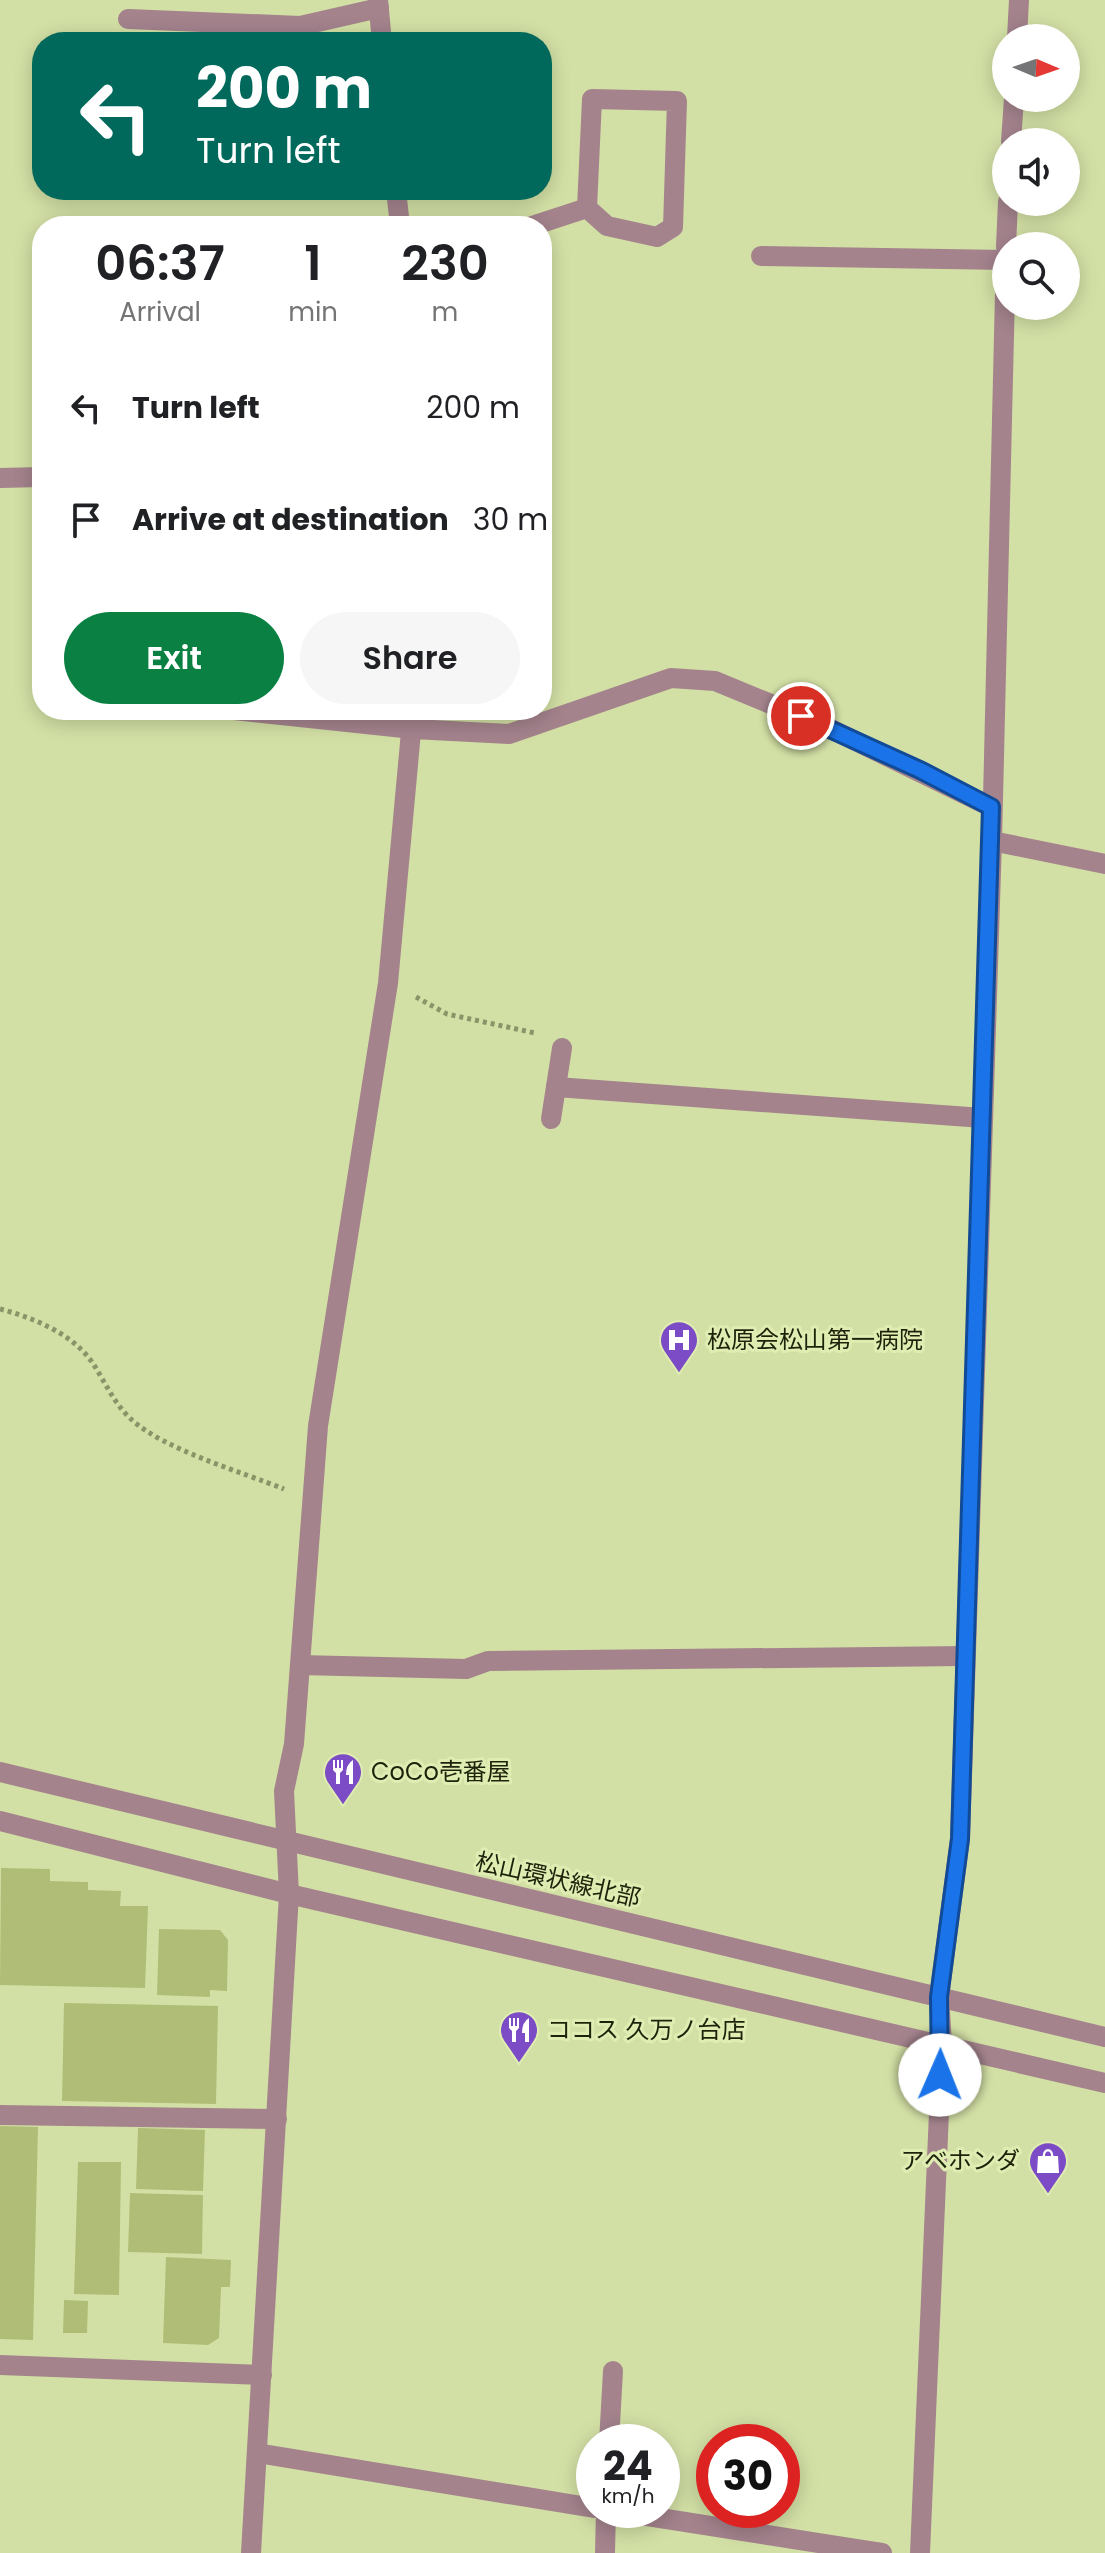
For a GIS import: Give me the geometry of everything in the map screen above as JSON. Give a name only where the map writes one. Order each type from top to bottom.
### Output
[{"type":"street","points":[[172,21],[173,0]]},
{"type":"street","points":[[1018,24],[1019,0]]},
{"type":"street","points":[[128,19],[300,26],[378,4],[381,32]]},
{"type":"street","points":[[592,99],[677,101],[673,227],[657,237],[607,226],[587,208],[592,99]]},
{"type":"street","points":[[552,219],[587,208]]},
{"type":"street","points":[[761,256],[992,260]]},
{"type":"street","points":[[920,2553],[942,2043],[939,1997],[960,1839],[992,841],[1004,320]]},
{"type":"street","points":[[0,478],[32,477]]},
{"type":"street","points":[[552,719],[671,678],[715,681],[829,728],[991,807]]},
{"type":"street","points":[[251,2553],[289,1894],[284,1791],[294,1744],[311,1500],[336,1295],[388,983],[413,720],[509,734],[550,720]]},
{"type":"street","points":[[992,841],[1105,864]]},
{"type":"street","points":[[551,1119],[562,1048]]},
{"type":"street","points":[[556,1087],[983,1118]]},
{"type":"street","points":[[300,1665],[466,1669],[488,1661],[965,1656]]},
{"type":"street","name":"松山環状線北部","points":[[0,1772],[1105,2037]]},
{"type":"street","points":[[0,1821],[289,1894],[1105,2083]]},
{"type":"street","points":[[0,2115],[277,2119]]},
{"type":"street","points":[[0,2365],[262,2375]]},
{"type":"street","points":[[610,2424],[613,2371]]},
{"type":"street","points":[[257,2453],[576,2505]]},
{"type":"street","points":[[680,2521],[882,2553]]},
{"type":"street","points":[[605,2553],[607,2528]]},
{"type":"path","points":[[388,983],[447,1014],[540,1034]]},
{"type":"path","points":[[0,1309],[41,1323],[72,1340],[92,1362],[112,1396],[133,1421],[164,1440],[311,1500]]},
{"type":"building","points":[[1,1868],[50,1869],[50,1881],[88,1882],[88,1890],[121,1891],[120,1906],[148,1906],[145,1988],[0,1985]]},
{"type":"building","points":[[159,1929],[220,1930],[228,1940],[227,1991],[210,1990],[210,1997],[157,1995]]},
{"type":"building","points":[[64,2003],[218,2006],[216,2104],[62,2101]]},
{"type":"building","points":[[0,2126],[38,2127],[33,2340],[0,2339]]},
{"type":"building","points":[[138,2128],[205,2130],[203,2191],[136,2189]]},
{"type":"building","points":[[78,2162],[121,2162],[119,2295],[74,2294]]},
{"type":"building","points":[[130,2193],[203,2195],[202,2254],[128,2252]]},
{"type":"building","points":[[166,2257],[231,2260],[230,2287],[221,2287],[219,2338],[208,2345],[163,2343]]},
{"type":"building","points":[[64,2300],[88,2301],[87,2333],[63,2333]]},
{"type":"place","name":"松原会松山第一病院","points":[[679,1374]]},
{"type":"place","name":"CoCo壱番屋","points":[[343,1806]]},
{"type":"place","name":"ココス 久万ノ台店","points":[[519,2064]]},
{"type":"place","name":"アベホンダ","points":[[1048,2195]]},
{"type":"route","points":[[801,716],[920,770],[991,807],[960,1839],[939,1997],[942,2043],[940,2075]]}]
